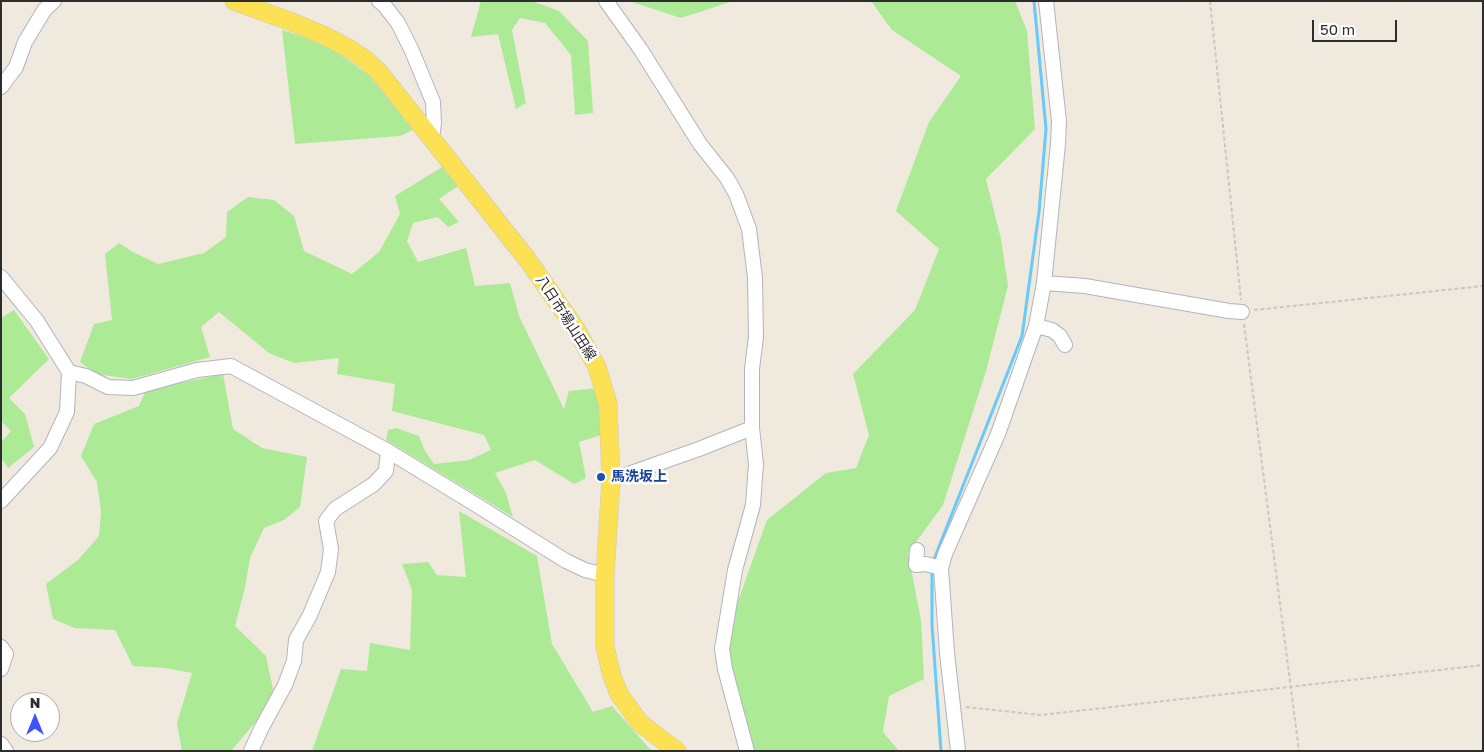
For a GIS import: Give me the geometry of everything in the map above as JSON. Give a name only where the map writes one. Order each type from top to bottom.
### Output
[{"type":"main road","name":"八日市場山田線","points":[[239,2],[325,36],[366,60],[379,72],[527,259],[576,328],[589,350],[598,367],[608,404],[610,480],[605,575],[605,647],[612,676],[619,694],[640,723],[677,751]]},
{"type":"street","points":[[1,86],[16,67],[25,42],[40,17],[54,1]]},
{"type":"street","points":[[379,1],[398,23],[412,50],[432,102],[434,123],[432,139]]},
{"type":"street","points":[[606,1],[641,50],[700,144],[727,178],[736,194],[749,228],[756,278],[756,337],[752,369],[752,428],[756,464],[754,505],[735,570],[722,648],[725,668],[747,751]]},
{"type":"street","points":[[958,751],[947,654],[941,568],[945,554],[998,434],[1036,326],[1044,283],[1059,121],[1046,1]]},
{"type":"street","points":[[1,276],[37,321],[69,372],[67,412],[50,448],[1,501]]},
{"type":"street","points":[[1044,283],[1085,286],[1242,312]]},
{"type":"street","points":[[1036,326],[1052,330],[1060,336],[1065,346]]},
{"type":"street","points":[[69,372],[86,376],[108,387],[133,388],[197,370],[231,366],[388,451],[566,561],[586,570],[605,575]]},
{"type":"street","points":[[610,480],[752,428]]},
{"type":"street","points":[[251,751],[285,685],[294,661],[296,640],[310,615],[328,572],[331,549],[326,521],[335,509],[374,484],[386,471],[388,451]]},
{"type":"street","points":[[917,550],[916,565],[926,564],[941,568]]},
{"type":"street","points":[[1,647],[6,654],[1,669]]},
{"type":"street","points":[[1,744],[6,751]]},
{"type":"path","points":[[1210,1],[1237,246],[1242,312],[1299,751]]},
{"type":"path","points":[[1242,312],[1483,286]]},
{"type":"path","points":[[953,705],[1040,715],[1483,665]]},
{"type":"green space","points":[[481,1],[532,1],[559,11],[588,41],[593,113],[575,115],[571,55],[545,23],[520,18],[512,30],[526,103],[516,109],[498,34],[471,37]]},
{"type":"green space","points":[[629,1],[733,1],[681,18]]},
{"type":"green space","points":[[871,1],[1015,1],[1027,31],[1035,129],[986,179],[1001,239],[1008,286],[986,371],[943,505],[908,553],[921,620],[924,679],[889,696],[883,732],[899,751],[743,751],[723,643],[767,520],[826,473],[856,468],[869,435],[853,374],[915,310],[939,249],[896,211],[929,122],[961,76],[892,30]]},
{"type":"green space","points":[[282,30],[307,38],[335,51],[369,75],[413,130],[400,136],[295,144]]},
{"type":"green space","points":[[442,167],[458,186],[439,199],[459,222],[448,227],[438,217],[413,223],[407,241],[418,262],[466,248],[475,286],[510,283],[519,316],[564,409],[569,391],[599,388],[601,435],[579,442],[586,478],[574,484],[535,460],[495,473],[506,493],[513,517],[386,440],[388,430],[396,428],[419,436],[425,451],[434,464],[469,460],[491,450],[484,435],[392,411],[395,384],[337,374],[339,358],[294,363],[269,353],[219,312],[201,327],[210,357],[132,379],[96,374],[80,362],[94,324],[112,320],[105,254],[119,243],[158,264],[204,253],[226,237],[227,212],[248,197],[274,200],[294,216],[304,251],[352,274],[379,252],[400,214],[395,196]]},
{"type":"green space","points":[[14,310],[49,359],[9,398],[25,414],[34,447],[8,468],[1,458],[1,442],[11,431],[1,421],[1,318]]},
{"type":"green space","points":[[223,374],[233,429],[262,448],[307,457],[300,507],[284,520],[264,528],[250,558],[235,626],[266,656],[275,699],[231,751],[182,751],[177,723],[192,673],[165,668],[133,666],[115,630],[75,628],[53,619],[46,584],[79,559],[99,536],[101,512],[97,482],[81,456],[94,424],[139,406],[146,390]]},
{"type":"green space","points":[[459,511],[537,556],[552,644],[593,712],[612,706],[653,751],[312,751],[341,669],[367,671],[370,643],[410,650],[412,590],[402,564],[428,562],[437,575],[466,577]]},
{"type":"waterway","points":[[933,562],[1022,336],[1039,212],[1046,129],[1034,1]]},
{"type":"waterway","points":[[932,570],[932,625],[941,751]]},
{"type":"place","name":"馬洗坂上","points":[[601,477]]}]
